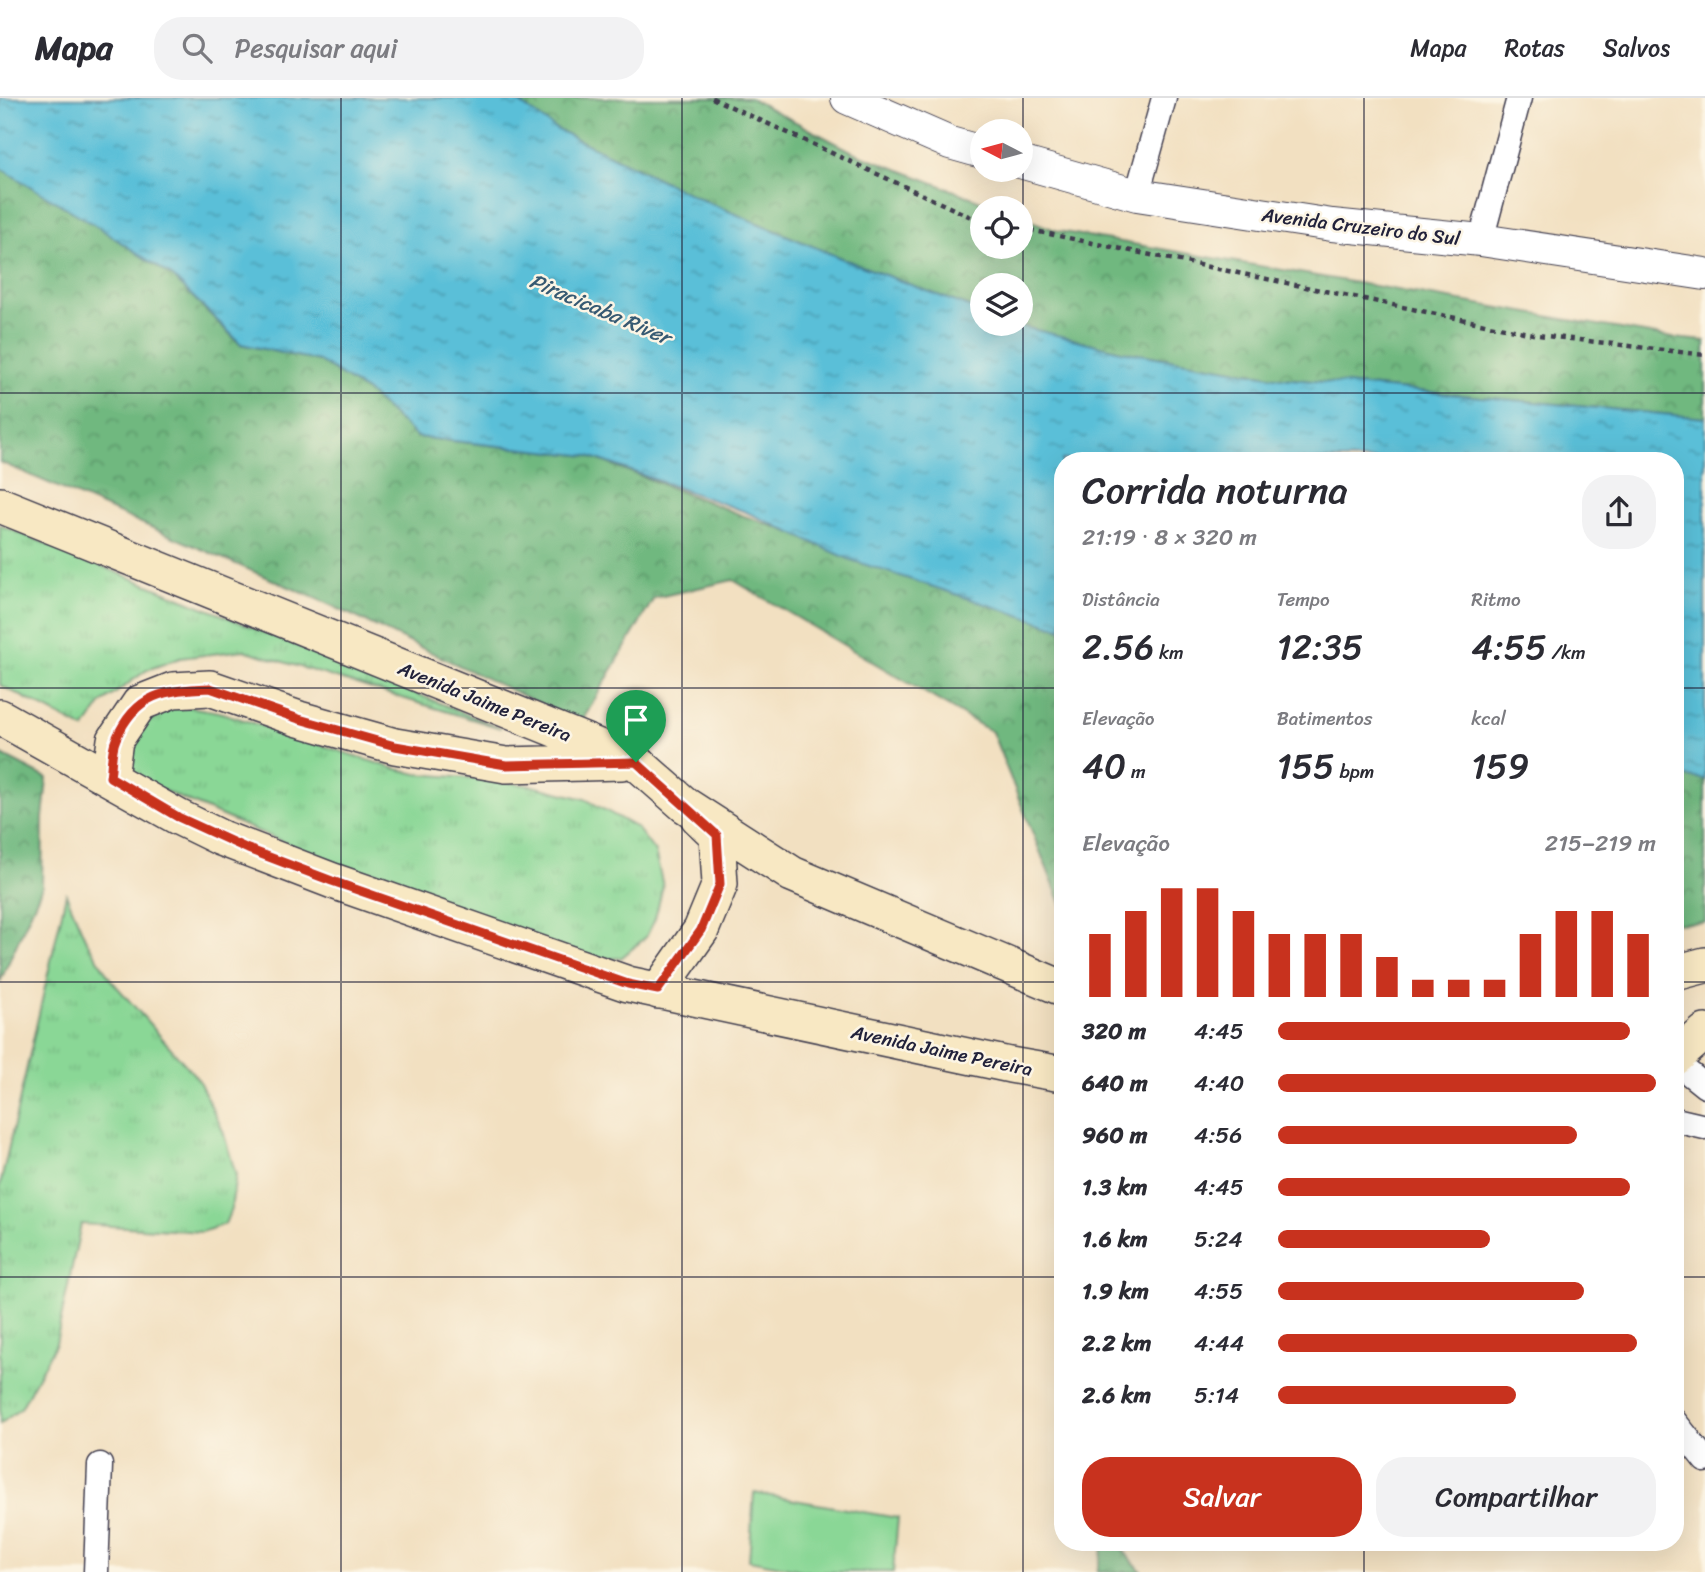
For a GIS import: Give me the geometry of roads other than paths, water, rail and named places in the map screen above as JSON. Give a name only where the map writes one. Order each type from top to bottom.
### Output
[{"type":"main road","name":"Avenida Jaime Pereira","points":[[0,505],[636,762],[685,805],[792,874],[1054,985]]},
{"type":"main road","points":[[110,777],[115,740],[140,703],[173,690],[210,688],[299,719],[395,746],[506,765],[636,762]]},
{"type":"main road","name":"Avenida Jaime Pereira","points":[[0,718],[178,817],[248,849],[628,984],[1054,1073]]},
{"type":"main road","points":[[658,990],[701,930],[720,884],[717,835],[685,805]]},
{"type":"main road","points":[[1684,971],[1705,965]]},
{"type":"main road","points":[[1684,1052],[1705,1032]]},
{"type":"street","points":[[846,98],[950,143],[970,149]]},
{"type":"street","points":[[1137,195],[1164,98]]},
{"type":"street","points":[[1481,240],[1519,98]]},
{"type":"street","name":"Avenida Cruzeiro do Sul","points":[[1033,166],[1137,195],[1332,225],[1481,240],[1705,274]]},
{"type":"street","points":[[1684,1068],[1705,1086]]},
{"type":"street","points":[[1684,1122],[1705,1126]]},
{"type":"street","points":[[1684,1433],[1705,1460]]},
{"type":"street","points":[[96,1572],[100,1465]]},
{"type":"water","name":"Piracicaba River","points":[[0,98],[513,98],[556,129],[700,199],[843,259],[970,307],[970,336],[1033,336],[1033,329],[1121,351],[1281,378],[1705,418],[1705,779],[1684,777],[1684,452],[1054,452],[1054,626],[851,560],[746,512],[589,456],[417,437],[369,393],[319,361],[241,344],[173,277],[98,227],[0,168]]}]
